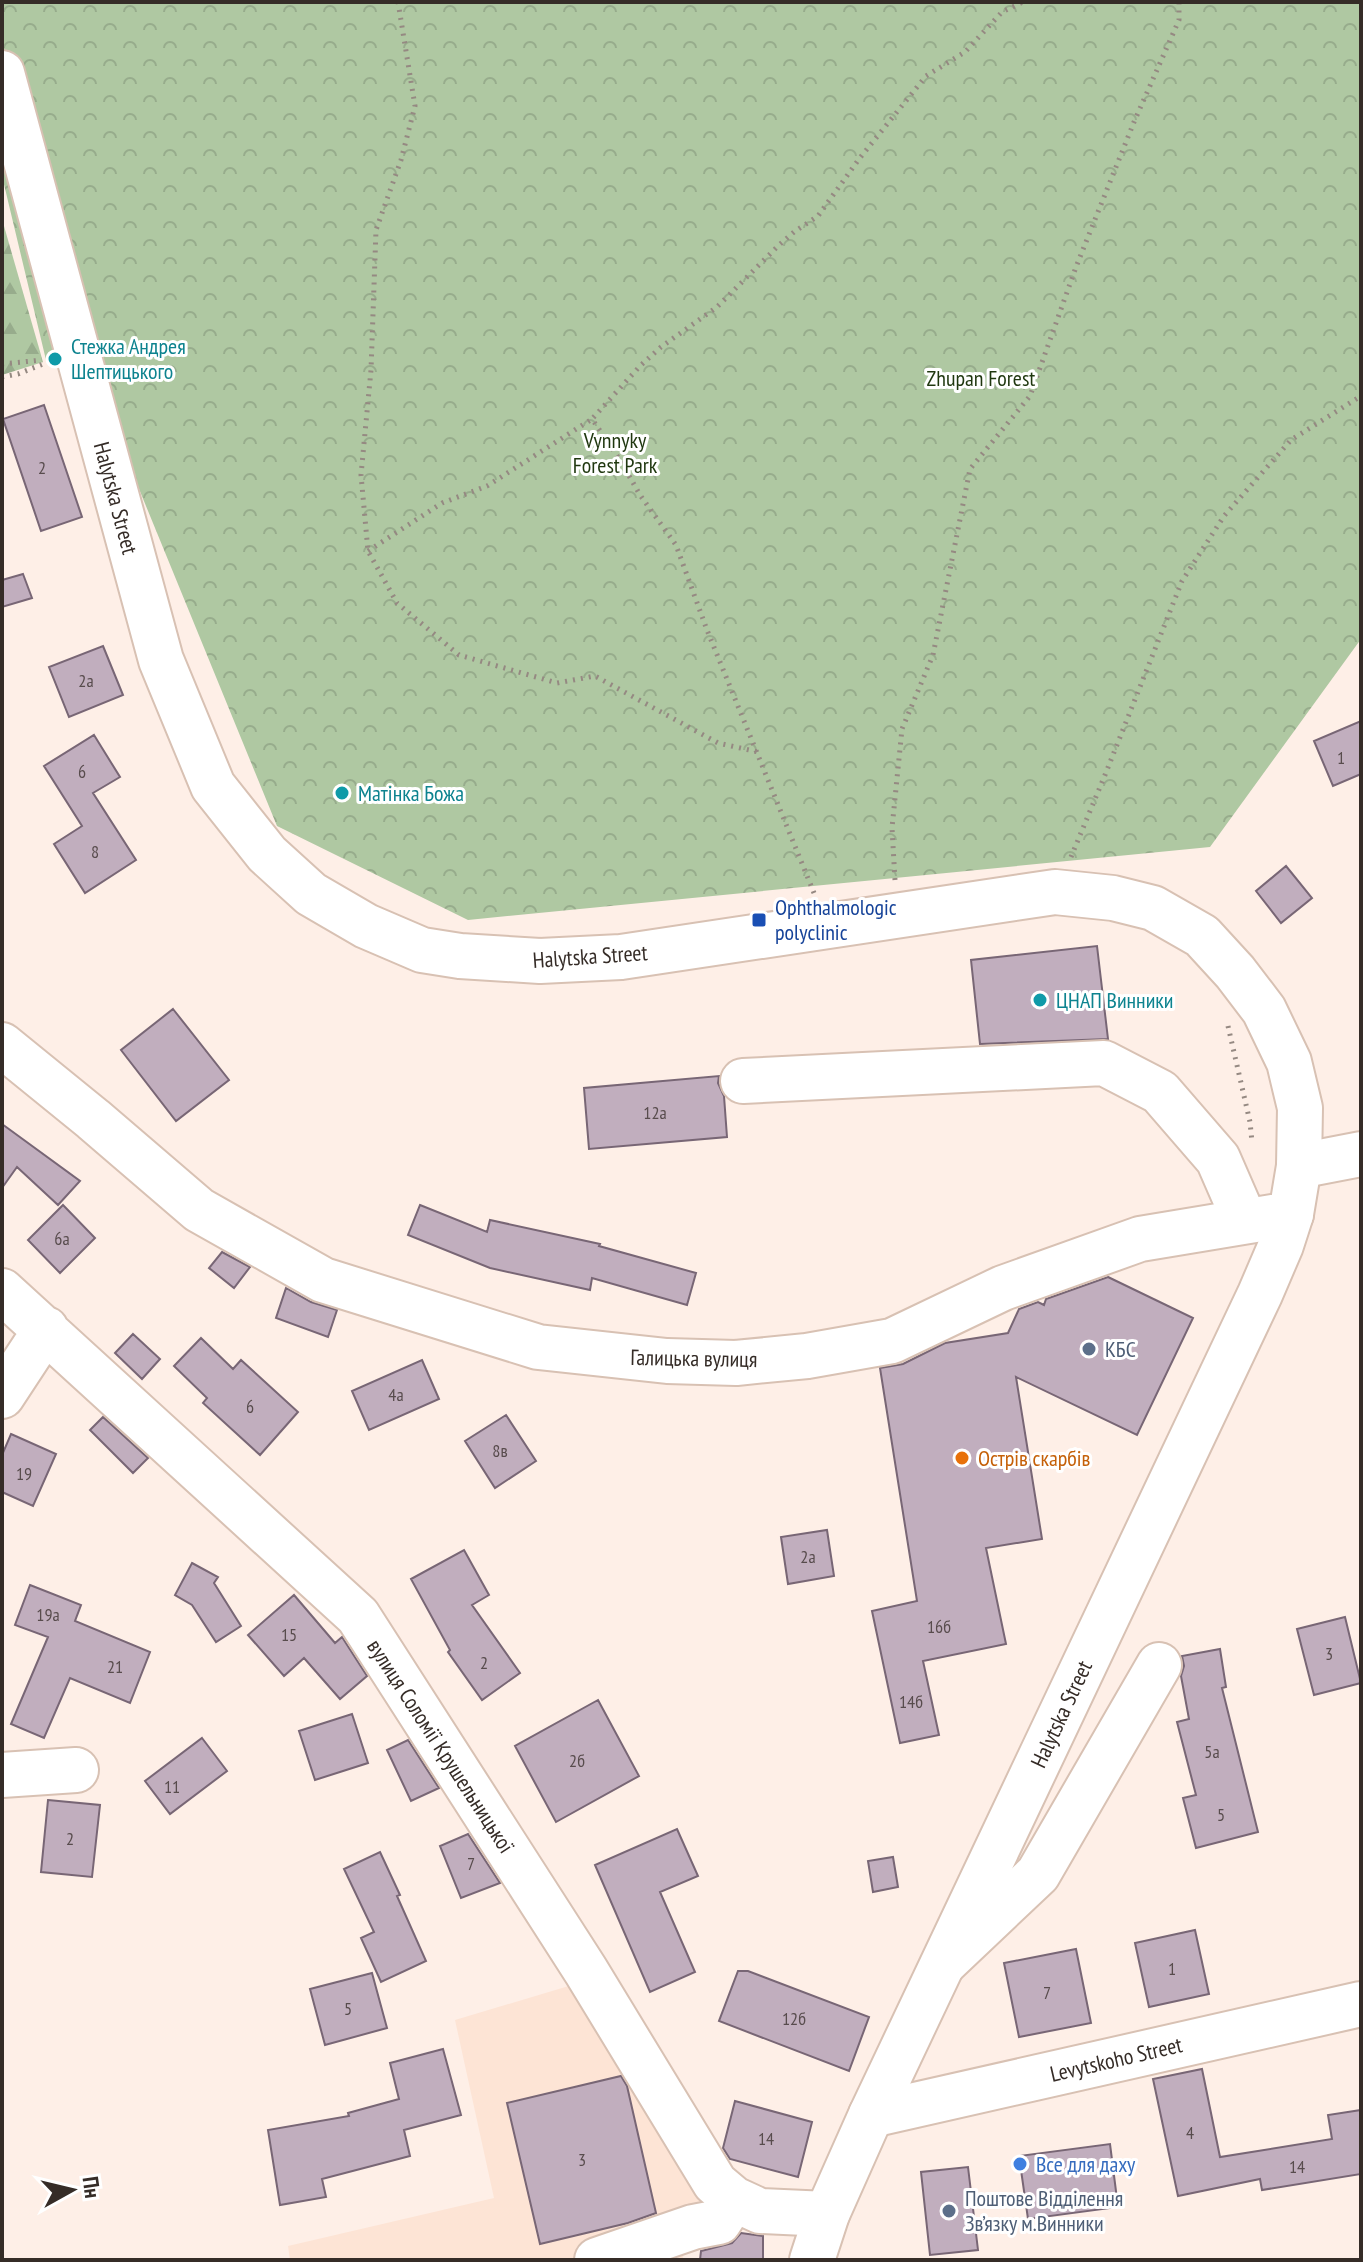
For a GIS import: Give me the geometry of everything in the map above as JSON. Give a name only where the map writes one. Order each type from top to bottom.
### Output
[{"type":"street","name":"Halytska Street","points":[[2,73],[67,361],[161,660],[213,786],[267,854],[311,894],[366,926],[422,950],[460,956],[540,961],[621,957],[1055,892],[1113,898],[1153,908],[1202,936],[1264,1010],[1289,1062],[1300,1108],[1299,1166],[1291,1214],[1281,1245],[871,2115],[827,2214],[812,2260]]},
{"type":"street","name":"Галицька вулиця","points":[[2,1045],[199,1210],[323,1280],[538,1347],[667,1361],[736,1363],[807,1356],[892,1341],[1003,1288],[1140,1239],[1291,1214]]},
{"type":"street","points":[[743,1081],[1104,1063],[1160,1092],[1218,1159],[1245,1221]]},
{"type":"street","points":[[1299,1166],[1361,1154]]},
{"type":"street","name":"вулиця Соломії Крушельницької","points":[[2,1291],[358,1616],[586,1971],[715,2183],[734,2199],[760,2211],[827,2214]]},
{"type":"street","points":[[2,1396],[46,1329]]},
{"type":"street","points":[[943,1963],[1038,1874],[1159,1665]]},
{"type":"street","points":[[2,1775],[76,1770]]},
{"type":"street","name":"Levytskoho Street","points":[[871,2115],[1361,2004]]},
{"type":"street","points":[[597,2260],[693,2227],[719,2222],[734,2199]]},
{"type":"path","points":[[398,2],[415,106],[401,160],[376,230],[371,370],[361,475],[368,551],[397,603],[459,655],[557,683],[595,676],[718,743],[759,752]]},
{"type":"path","points":[[368,551],[442,503],[487,486],[592,419],[640,366],[717,307],[779,245],[818,216],[926,76],[965,52],[1002,12],[1023,2]]},
{"type":"path","points":[[895,893],[892,828],[902,729],[933,655],[970,469],[1030,396],[1076,267],[1179,20],[1179,2]]},
{"type":"path","points":[[2,364],[67,361]]},
{"type":"path","points":[[2,377],[67,361]]},
{"type":"path","points":[[1065,870],[1182,581],[1224,516],[1291,440],[1361,396]]},
{"type":"path","points":[[592,419],[676,545],[707,630],[819,905]]},
{"type":"path","points":[[1222,1014],[1247,1108],[1253,1150]]},
{"type":"shaded area","points":[[582,1982],[707,2189],[708,2214],[684,2222],[683,2260],[290,2260],[288,2246],[494,2198],[455,2020]]},
{"type":"green space","name":"Vynnyky Forest Park","points":[[2,2],[1361,2],[1361,639],[1210,847],[468,920],[277,826],[85,357],[46,360],[2,176]]},
{"type":"green space","points":[[2,219],[43,362],[2,375]]},
{"type":"building","points":[[44,405],[82,517],[41,531],[3,419]]},
{"type":"building","points":[[23,574],[32,598],[2,607],[2,580]]},
{"type":"building","points":[[103,646],[123,695],[69,717],[49,667]]},
{"type":"building","points":[[1361,721],[1361,774],[1333,786],[1314,741]]},
{"type":"building","points":[[94,735],[120,777],[93,793],[136,860],[85,893],[54,844],[82,826],[44,766]]},
{"type":"building","points":[[1286,866],[1312,898],[1281,923],[1256,891]]},
{"type":"building","name":"ЦНАП Винники","points":[[1097,946],[1108,1039],[980,1044],[971,960]]},
{"type":"building","points":[[173,1009],[229,1080],[176,1121],[121,1050]]},
{"type":"building","points":[[719,1076],[727,1137],[589,1149],[584,1088]]},
{"type":"building","points":[[2,1124],[80,1181],[58,1205],[17,1167],[2,1188]]},
{"type":"building","points":[[63,1205],[95,1238],[60,1273],[28,1240]]},
{"type":"building","points":[[420,1205],[487,1232],[490,1220],[600,1244],[696,1273],[687,1305],[592,1278],[590,1290],[490,1268],[408,1235]]},
{"type":"building","points":[[222,1252],[250,1267],[234,1288],[209,1268]]},
{"type":"building","points":[[1108,1277],[1193,1318],[1137,1435],[1016,1377],[1042,1539],[986,1548],[1006,1644],[923,1661],[939,1735],[900,1743],[872,1611],[917,1601],[880,1368],[903,1364],[945,1343],[1008,1333],[1019,1309],[1038,1302],[1044,1305],[1046,1299]]},
{"type":"building","points":[[286,1288],[311,1302],[337,1310],[328,1337],[276,1318]]},
{"type":"building","points":[[133,1334],[160,1359],[142,1379],[115,1353]]},
{"type":"building","points":[[201,1338],[233,1369],[241,1360],[298,1412],[260,1455],[203,1403],[207,1398],[174,1366]]},
{"type":"building","points":[[422,1360],[439,1399],[369,1430],[352,1391]]},
{"type":"building","points":[[506,1415],[536,1461],[495,1488],[465,1441]]},
{"type":"building","points":[[103,1417],[148,1458],[133,1473],[90,1430]]},
{"type":"building","points":[[11,1434],[56,1454],[33,1506],[2,1492],[2,1455]]},
{"type":"building","points":[[827,1530],[834,1576],[788,1584],[781,1537]]},
{"type":"building","points":[[464,1550],[489,1595],[472,1605],[520,1673],[482,1700],[448,1652],[450,1650],[411,1579]]},
{"type":"building","points":[[192,1563],[218,1577],[214,1583],[241,1626],[216,1642],[192,1605],[175,1595]]},
{"type":"building","points":[[30,1585],[81,1605],[75,1621],[150,1652],[130,1703],[70,1678],[44,1738],[11,1724],[48,1637],[15,1625]]},
{"type":"building","points":[[294,1595],[335,1643],[342,1637],[367,1676],[340,1699],[304,1658],[284,1676],[248,1635]]},
{"type":"building","points":[[1345,1617],[1361,1683],[1314,1695],[1297,1629]]},
{"type":"building","points":[[1220,1649],[1226,1687],[1222,1688],[1258,1832],[1196,1848],[1183,1798],[1196,1795],[1177,1722],[1189,1719],[1181,1676],[1184,1666],[1182,1656]]},
{"type":"building","points":[[598,1700],[639,1776],[556,1822],[515,1746]]},
{"type":"building","points":[[352,1714],[368,1763],[315,1780],[299,1731]]},
{"type":"building","points":[[202,1738],[227,1771],[170,1814],[145,1781]]},
{"type":"building","points":[[408,1740],[439,1788],[411,1801],[387,1750]]},
{"type":"building","points":[[48,1800],[100,1805],[92,1877],[41,1872]]},
{"type":"building","points":[[677,1829],[698,1876],[660,1892],[695,1972],[650,1992],[595,1865]]},
{"type":"building","points":[[468,1834],[500,1883],[461,1898],[440,1846]]},
{"type":"building","points":[[380,1852],[426,1961],[381,1982],[361,1938],[374,1932],[344,1869]]},
{"type":"building","points":[[893,1857],[898,1887],[873,1892],[868,1861]]},
{"type":"building","points":[[1195,1930],[1209,1994],[1149,2007],[1135,1943]]},
{"type":"building","points":[[1076,1949],[1091,2023],[1019,2037],[1004,1963]]},
{"type":"building","points":[[738,1971],[748,1971],[869,2017],[849,2071],[719,2021]]},
{"type":"building","points":[[372,1973],[387,2028],[325,2045],[310,1989]]},
{"type":"building","points":[[443,2049],[461,2115],[404,2130],[410,2156],[322,2179],[326,2197],[280,2205],[268,2130],[349,2116],[348,2113],[399,2099],[390,2063]]},
{"type":"building","points":[[1202,2069],[1220,2157],[1332,2139],[1328,2115],[1361,2110],[1361,2174],[1262,2190],[1260,2179],[1178,2196],[1153,2079]]},
{"type":"building","points":[[621,2076],[627,2086],[656,2213],[628,2223],[540,2244],[507,2103]]},
{"type":"building","points":[[735,2101],[812,2122],[798,2177],[730,2159],[723,2148]]},
{"type":"building","points":[[1110,2144],[1118,2207],[1028,2219],[1019,2156]]},
{"type":"building","name":"Поштове Відділення Зв’язку м.Винники","points":[[968,2167],[978,2250],[930,2255],[921,2172]]},
{"type":"building","points":[[741,2233],[763,2236],[763,2260],[700,2260],[701,2251],[732,2243]]},
{"type":"place","name":"Стежка Андрея Шептицького","points":[[55,359]]},
{"type":"place","name":"Матінка Божа","points":[[342,793]]},
{"type":"place","name":"Ophthalmologic polyclinic","points":[[759,920]]},
{"type":"place","name":"ЦНАП Винники","points":[[1040,1000]]},
{"type":"place","name":"КБС","points":[[1089,1349]]},
{"type":"place","name":"Острів скарбів","points":[[962,1458]]},
{"type":"place","name":"Все для даху","points":[[1020,2164]]},
{"type":"place","name":"Поштове Відділення Зв’язку м.Винники","points":[[949,2211]]},
{"type":"park label","name":"Zhupan Forest","points":[[981,378]]}]
